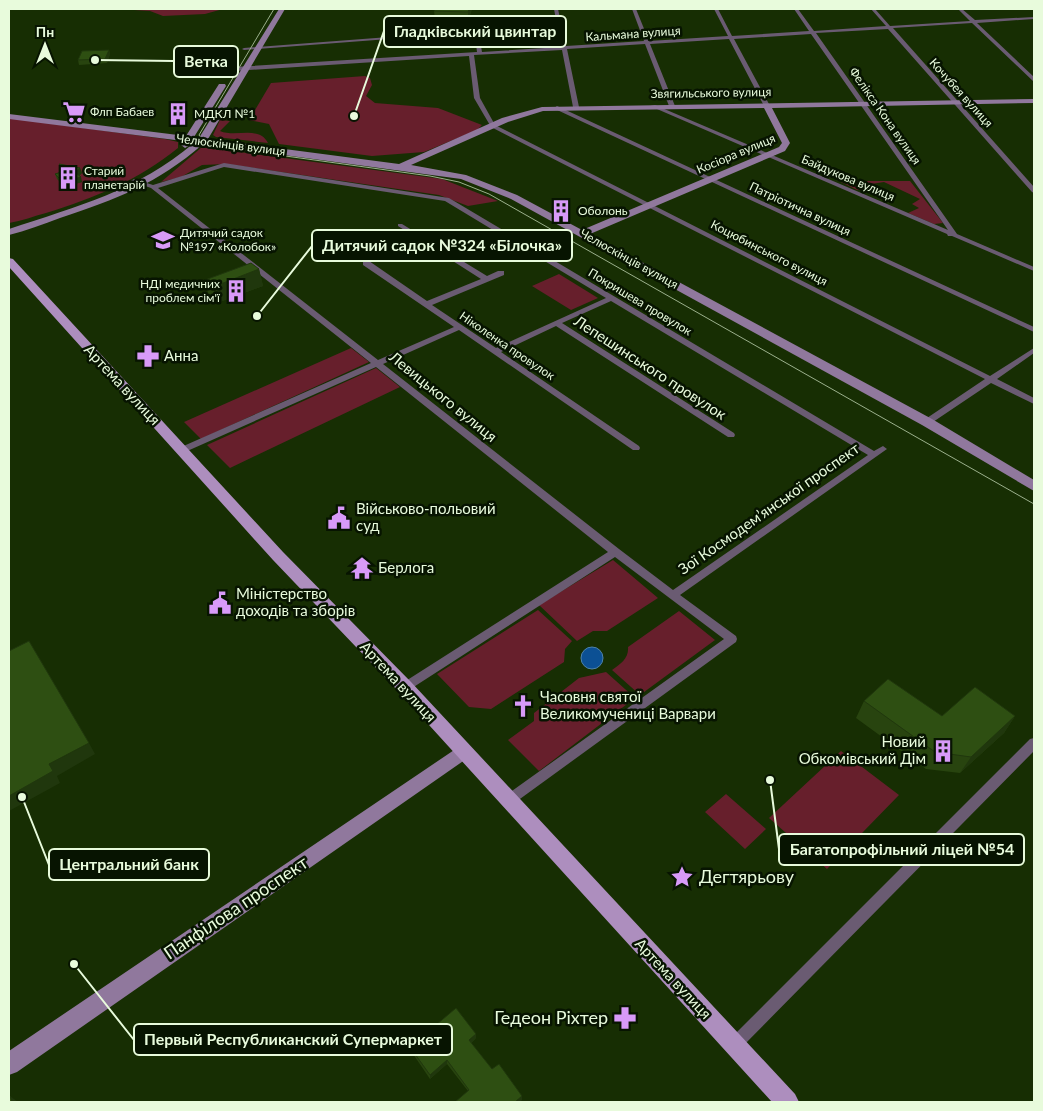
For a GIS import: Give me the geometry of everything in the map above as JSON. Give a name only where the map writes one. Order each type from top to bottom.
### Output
[{"type":"main road","points":[[9,232],[88,208],[172,165],[201,141],[282,9]]},
{"type":"main road","points":[[9,226],[79,205],[138,182],[165,162],[190,140],[252,37]]},
{"type":"main road","name":"Звягильського вулиця","points":[[399,166],[475,136],[522,114],[557,108],[1034,101]]},
{"type":"main road","name":"Косіора вулиця","points":[[582,234],[782,149],[786,143],[766,104]]},
{"type":"main road","name":"Челюскінців вулиця","points":[[9,116],[399,166],[441,172],[480,182],[514,197],[927,422],[1034,486]]},
{"type":"main road","name":"Артема вулиця","points":[[9,262],[278,556],[405,687],[787,1102]]},
{"type":"main road","name":"Панфілова проспект","points":[[9,1064],[464,752]]},
{"type":"street","points":[[556,9],[566,48],[576,107]]},
{"type":"street","points":[[634,9],[672,106]]},
{"type":"street","name":"Косіора вулиця","points":[[716,9],[766,104]]},
{"type":"street","name":"Фелікса Кона вулиця","points":[[796,9],[954,233],[950,235]]},
{"type":"street","name":"Кочубея вулиця","points":[[873,9],[1034,191]]},
{"type":"street","points":[[960,9],[1034,80]]},
{"type":"street","name":"Кальмана вулиця","points":[[239,59],[246,69],[1034,18]]},
{"type":"street","points":[[239,59],[256,50],[474,32],[477,35],[480,54]]},
{"type":"street","points":[[471,54],[477,98],[493,126]]},
{"type":"street","name":"Байдукова вулиця","points":[[653,106],[950,235],[1034,269]]},
{"type":"street","name":"Патріотична вулиця","points":[[557,108],[1034,330]]},
{"type":"street","name":"Коцюбинського вулиця","points":[[493,126],[967,365],[990,380],[1034,401]]},
{"type":"street","name":"Покришева провулок","points":[[153,187],[224,165],[447,199],[874,455]]},
{"type":"street","name":"Левицького вулиця","points":[[138,182],[153,187],[615,552],[732,639],[509,800]]},
{"type":"street","points":[[400,225],[486,279]]},
{"type":"street","name":"Ніколенка провулок","points":[[366,263],[636,448]]},
{"type":"street","points":[[427,304],[501,273]]},
{"type":"street","points":[[496,352],[611,298]]},
{"type":"street","name":"Лепешинського провулок","points":[[556,323],[731,435]]},
{"type":"street","points":[[182,450],[460,327]]},
{"type":"street","points":[[927,422],[1034,350]]},
{"type":"street","name":"Зої Космодем’янської проспект","points":[[673,595],[883,449]]},
{"type":"street","points":[[405,687],[615,552]]},
{"type":"street","points":[[734,1045],[1034,743]]},
{"type":"shaded area","points":[[118,9],[223,9],[205,14],[163,16],[150,11]]},
{"type":"shaded area","points":[[365,76],[370,78],[372,85],[366,96],[375,103],[438,108],[482,125],[477,130],[424,152],[372,156],[279,144],[269,124],[249,120],[248,116],[252,115],[271,83]]},
{"type":"shaded area","points":[[9,118],[165,139],[178,142],[178,148],[148,170],[115,187],[64,207],[9,223]]},
{"type":"shaded area","points":[[220,120],[230,121],[220,131],[226,133],[253,133],[264,138],[268,143],[216,137],[213,135]]},
{"type":"shaded area","points":[[202,147],[442,179],[498,201],[468,206],[439,195],[226,164],[202,165],[181,177],[161,182]]},
{"type":"shaded area","points":[[910,181],[943,223],[934,224],[908,213],[919,208],[912,204],[920,199],[884,182],[865,185],[869,187],[857,190],[841,182]]},
{"type":"shaded area","points":[[559,274],[598,298],[571,310],[532,286]]},
{"type":"shaded area","points":[[351,348],[369,362],[201,439],[184,422]]},
{"type":"shaded area","points":[[376,368],[400,387],[230,468],[207,445]]},
{"type":"shaded area","points":[[613,560],[658,598],[607,631],[593,631],[577,641],[539,605]]},
{"type":"shaded area","points":[[538,610],[572,641],[565,649],[564,662],[491,709],[469,707],[437,674]]},
{"type":"shaded area","points":[[679,611],[715,640],[640,695],[612,670],[626,658],[628,647]]},
{"type":"shaded area","points":[[606,672],[635,698],[539,771],[508,740],[534,721],[534,713],[579,678]]},
{"type":"shaded area","points":[[841,751],[899,795],[827,869],[769,818]]},
{"type":"shaded area","points":[[726,794],[766,829],[745,849],[705,812]]},
{"type":"water","points":[[592,647],[600,650],[603,658],[600,666],[592,669],[584,666],[581,658],[584,650]]},
{"type":"building","points":[[435,9],[469,9],[468,12],[434,11]]},
{"type":"building","points":[[109,50],[105,59],[78,60],[82,51]]},
{"type":"building","points":[[59,164],[80,168],[75,172],[81,177],[63,182],[55,174],[65,171]]},
{"type":"building","points":[[251,263],[259,269],[213,287],[205,280]]},
{"type":"building","points":[[29,641],[89,743],[49,764],[53,771],[9,796],[9,651]]},
{"type":"building","points":[[888,679],[942,716],[975,687],[1015,716],[971,757],[935,752],[864,701]]},
{"type":"building","points":[[523,698],[530,704],[522,709],[516,703]]},
{"type":"building","points":[[456,1008],[476,1034],[469,1040],[492,1069],[499,1064],[522,1096],[515,1102],[455,1102],[469,1090],[447,1060],[430,1075],[410,1047]]},
{"type":"tram line","points":[[274,9],[199,135],[206,145],[430,176],[459,182],[489,194],[1034,504]]},
{"type":"place","name":"Ветка","points":[[95,60]]},
{"type":"place","name":"Флп Бабаев","points":[[74,112]]},
{"type":"place","name":"МДКЛ №1","points":[[178,114]]},
{"type":"place","name":"Гладківський цвинтар","points":[[354,116]]},
{"type":"place","name":"Старий планетарій","points":[[68,178]]},
{"type":"place","name":"Оболонь","points":[[561,211]]},
{"type":"place","name":"Дитячий садок №197 «Колобок»","points":[[163,240]]},
{"type":"place","name":"НДІ медичних проблем сім'ї","points":[[236,291]]},
{"type":"place","name":"Дитячий садок №324 «Білочка»","points":[[257,316]]},
{"type":"place","name":"Анна","points":[[148,356]]},
{"type":"place","name":"Військово-польовий суд","points":[[339,518]]},
{"type":"place","name":"Берлога","points":[[362,568]]},
{"type":"place","name":"Міністерство доходів та зборів","points":[[220,603]]},
{"type":"place","name":"Часовня святої Великомучениці Варвари","points":[[523,706]]},
{"type":"place","name":"Новий Обкомівський Дім","points":[[943,751]]},
{"type":"place","name":"Багатопрофільний ліцей №54","points":[[770,780]]},
{"type":"place","name":"Центральний банк","points":[[22,797]]},
{"type":"place","name":"Дегтярьову","points":[[682,877]]},
{"type":"place","name":"Первый Республиканский Супермаркет","points":[[74,964]]},
{"type":"place","name":"Гедеон Ріхтер","points":[[625,1018]]}]
